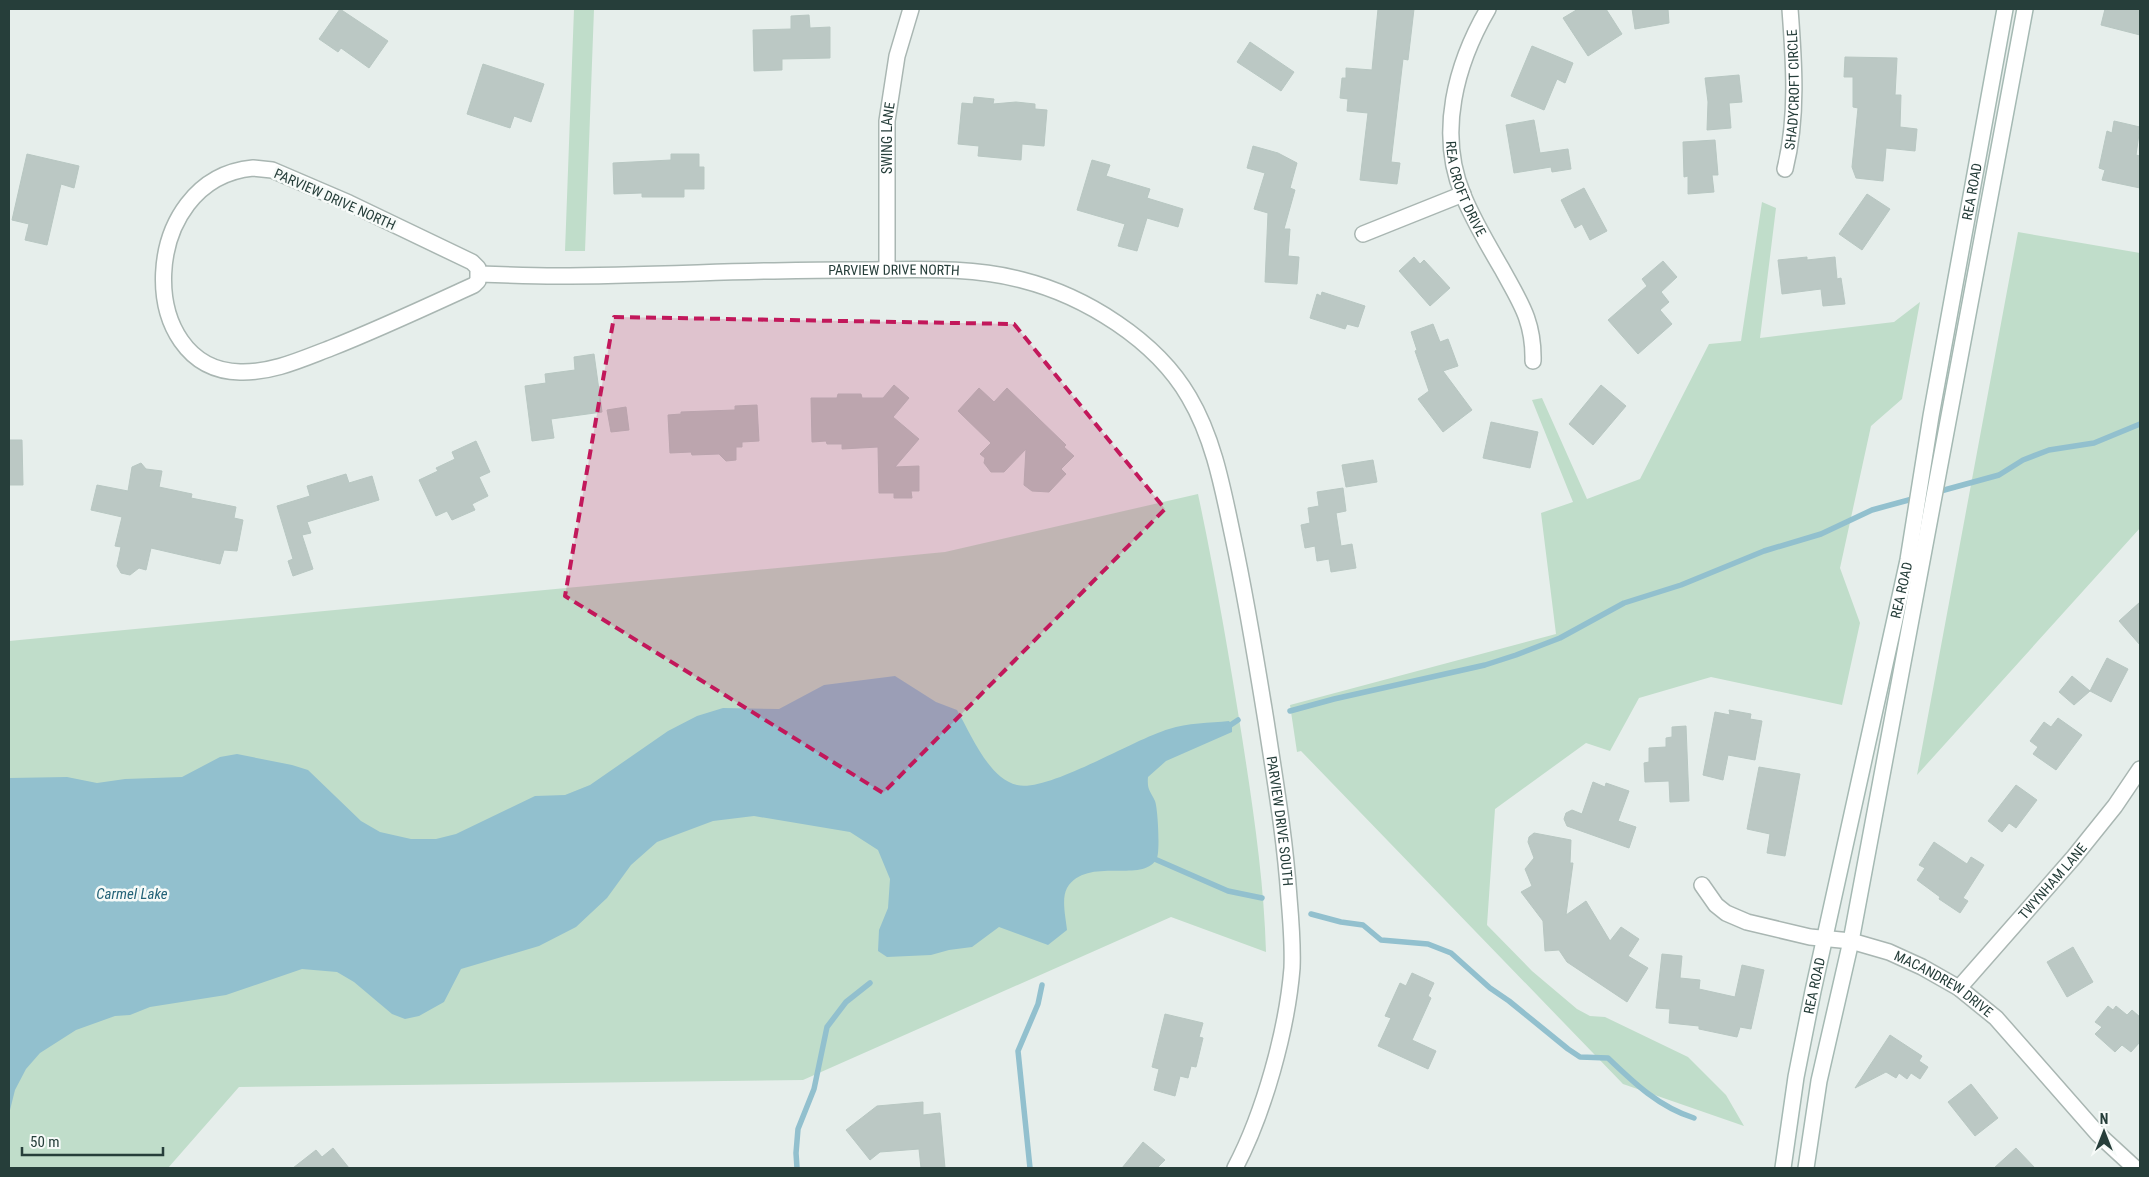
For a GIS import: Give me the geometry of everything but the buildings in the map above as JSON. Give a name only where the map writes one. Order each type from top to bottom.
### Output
[{"type":"street","name":"SWING LANE","points":[[887,270],[887,121],[897,56],[911,9]]},
{"type":"street","name":"REA CROFT DRIVE","points":[[1488,9],[1476,28],[1462,62],[1452,106],[1451,138],[1462,194],[1528,317],[1533,344],[1532,361]]},
{"type":"street","name":"SHADYCROFT CIRCLE","points":[[1785,169],[1792,144],[1793,52],[1790,9]]},
{"type":"street","name":"REA ROAD","points":[[1806,1168],[1819,1081],[1852,941],[1915,559],[1931,416],[2005,9]]},
{"type":"street","name":"REA ROAD","points":[[1783,1168],[1796,1077],[1825,939],[1949,413],[1975,285],[2025,9]]},
{"type":"street","name":"PARVIEW DRIVE NORTH","points":[[479,271],[478,280],[474,285],[354,339],[293,363],[269,370],[242,373],[220,371],[195,355],[175,330],[167,310],[163,264],[168,240],[182,211],[192,198],[224,174],[253,168],[272,170],[334,197],[472,262],[479,271],[557,276],[806,270],[950,270],[992,274],[1023,280],[1062,293],[1097,310],[1144,345],[1181,384],[1191,400],[1205,431],[1217,468]]},
{"type":"street","points":[[1363,234],[1462,194]]},
{"type":"street","name":"PARVIEW DRIVE SOUTH","points":[[1217,468],[1247,604],[1279,807],[1287,869],[1291,925],[1292,968],[1283,1023],[1264,1098],[1235,1168]]},
{"type":"street","name":"TWYNHAM LANE","points":[[1959,988],[2074,857],[2140,770]]},
{"type":"street","name":"MACANDREW DRIVE","points":[[1702,885],[1716,904],[1726,913],[1740,919],[1766,928],[1825,939],[1852,941],[1889,952],[1922,967],[1959,988],[1996,1018],[2092,1127],[2134,1168]]},
{"type":"highlighted area","points":[[614,317],[1014,324],[1165,509],[883,793],[565,596]]},
{"type":"green space","points":[[574,9],[594,9],[585,251],[565,251]]},
{"type":"green space","points":[[1762,202],[1776,208],[1760,338],[1894,322],[1920,302],[1902,399],[1871,426],[1840,568],[1860,623],[1842,705],[1711,677],[1639,698],[1610,751],[1586,743],[1495,809],[1487,925],[1532,971],[1577,1009],[1590,1016],[1605,1017],[1688,1057],[1726,1095],[1744,1126],[1623,1084],[1301,751],[1297,752],[1290,705],[1556,634],[1541,513],[1573,502],[1532,400],[1542,398],[1587,499],[1640,479],[1709,344],[1741,341]]},
{"type":"green space","points":[[2018,232],[2140,253],[2140,528],[1917,775]]},
{"type":"green space","points":[[1198,494],[1222,615],[1250,790],[1260,871],[1266,952],[1171,917],[803,1080],[239,1087],[168,1168],[9,1168],[9,641],[945,552]]},
{"type":"water","name":"Carmel Lake","points":[[895,676],[936,702],[957,710],[989,765],[997,774],[1017,785],[1031,785],[1048,781],[1176,727],[1229,721],[1232,725],[1232,732],[1166,761],[1148,777],[1148,787],[1155,801],[1157,812],[1157,858],[1150,866],[1140,869],[1101,871],[1088,873],[1076,878],[1065,892],[1064,909],[1067,930],[1048,945],[999,927],[972,947],[931,955],[887,957],[878,951],[879,930],[888,908],[890,879],[878,850],[850,832],[754,816],[713,821],[657,842],[631,865],[607,898],[576,927],[539,946],[461,969],[444,1002],[419,1016],[405,1019],[392,1014],[354,982],[337,972],[302,969],[226,995],[150,1007],[130,1015],[115,1016],[76,1030],[40,1053],[26,1069],[15,1090],[9,1114],[9,778],[67,777],[97,783],[125,779],[182,777],[220,757],[237,754],[308,770],[361,821],[380,832],[411,839],[436,839],[456,834],[535,796],[565,795],[590,785],[668,731],[697,716],[723,708],[779,709],[824,685]]},
{"type":"waterway","points":[[1937,492],[1999,475],[2023,460],[2049,450],[2094,443],[2140,424]]},
{"type":"waterway","points":[[1290,711],[1334,699],[1485,665],[1516,655],[1560,638],[1624,603],[1681,585],[1764,551],[1821,534],[1872,510],[1916,498]]},
{"type":"waterway","points":[[1226,728],[1238,720]]},
{"type":"waterway","points":[[1150,857],[1228,891],[1262,898]]},
{"type":"waterway","points":[[1311,914],[1341,922],[1363,925],[1381,940],[1428,944],[1451,953],[1490,988],[1568,1049],[1580,1057],[1608,1058],[1637,1085],[1658,1101],[1669,1108],[1694,1118]]},
{"type":"waterway","points":[[797,1168],[798,1129],[814,1089],[827,1027],[846,1002],[870,983]]},
{"type":"waterway","points":[[1030,1168],[1018,1051],[1038,1004],[1042,985]]}]
